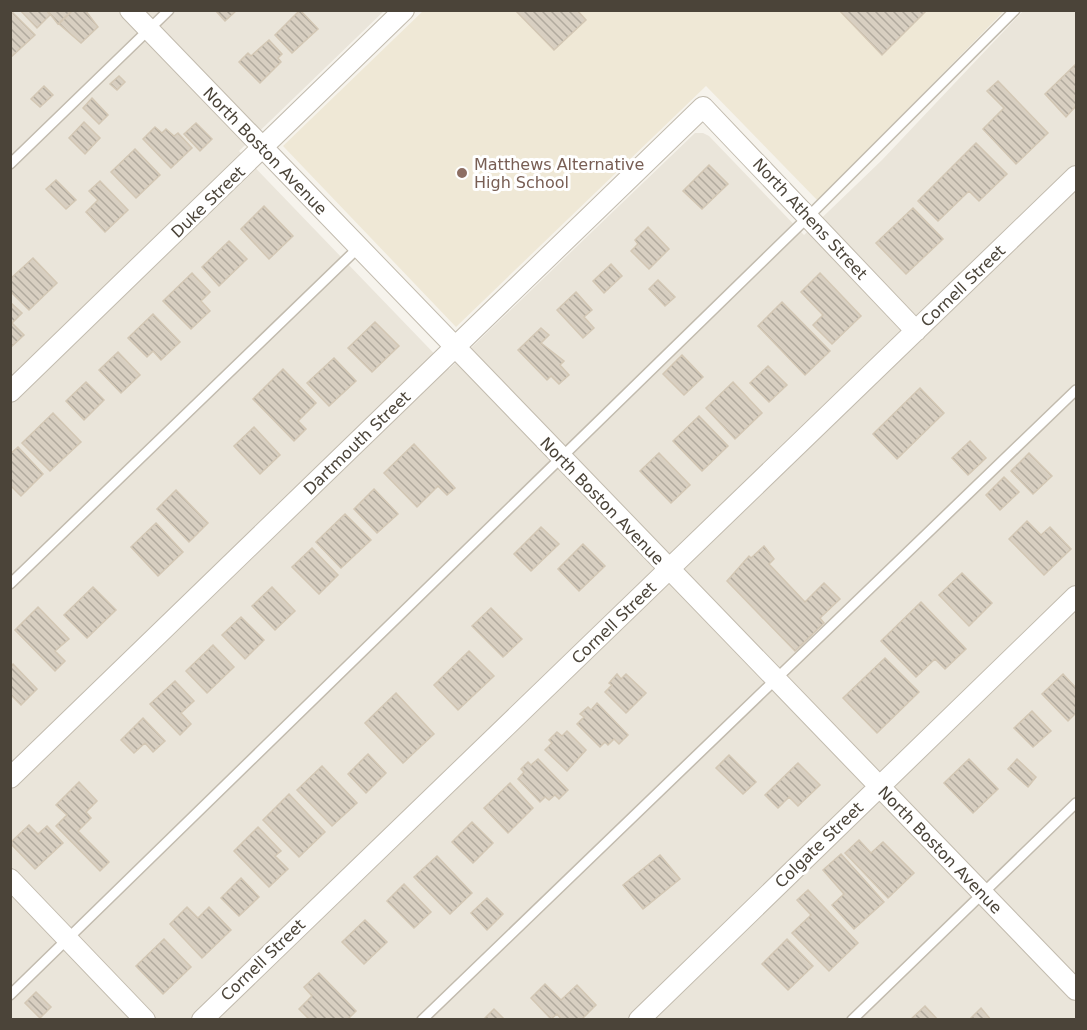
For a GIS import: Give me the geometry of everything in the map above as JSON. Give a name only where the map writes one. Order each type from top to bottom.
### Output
[{"type":"street","name":"North Boston Avenue","points":[[130,10],[561,459],[1077,990]]},
{"type":"street","name":"Duke Street","points":[[10,392],[404,10]]},
{"type":"street","name":"North Athens Street","points":[[703,107],[916,331]]},
{"type":"street","name":"Dartmouth Street","points":[[10,778],[703,107]]},
{"type":"street","name":"Cornell Street","points":[[202,1020],[1077,176]]},
{"type":"street","name":"Colgate Street","points":[[639,1020],[1077,597]]},
{"type":"street","points":[[10,879],[145,1020]]},
{"type":"lane","points":[[10,164],[170,10]]},
{"type":"lane","points":[[10,995],[807,218],[1015,10]]},
{"type":"lane","points":[[10,584],[358,248]]},
{"type":"lane","points":[[422,1020],[1077,390]]},
{"type":"lane","points":[[852,1020],[1077,803]]},
{"type":"shaded area","points":[[10,11],[384,11],[239,151],[449,369],[695,133],[709,136],[804,235],[882,160],[1023,11],[1076,11],[1076,1019],[11,1019]]},
{"type":"shaded area","name":"Matthews Alternative High School","points":[[423,11],[1004,11],[818,201],[706,86],[456,327],[283,146]]},
{"type":"building","points":[[10,10],[35,35],[10,58]]},
{"type":"building","points":[[20,10],[46,10],[50,15],[37,28]]},
{"type":"building","points":[[47,10],[72,10],[58,24]]},
{"type":"building","points":[[73,10],[85,10],[98,27],[81,43],[59,24]]},
{"type":"building","points":[[215,10],[237,10],[225,21]]},
{"type":"building","points":[[300,10],[318,29],[292,53],[275,35]]},
{"type":"building","points":[[515,10],[577,10],[586,20],[554,50]]},
{"type":"building","points":[[839,10],[927,10],[882,55]]},
{"type":"building","points":[[269,40],[282,54],[278,58],[281,62],[260,83],[239,62],[248,53],[251,56]]},
{"type":"building","points":[[1076,64],[1076,106],[1066,117],[1045,94]]},
{"type":"building","points":[[119,76],[125,82],[117,90],[110,84]]},
{"type":"building","points":[[998,81],[1048,133],[1016,164],[983,129],[1004,108],[987,91]]},
{"type":"building","points":[[44,86],[53,95],[40,107],[31,99]]},
{"type":"building","points":[[92,98],[108,115],[99,124],[83,108]]},
{"type":"building","points":[[84,122],[100,138],[85,154],[69,138]]},
{"type":"building","points":[[196,123],[212,139],[200,151],[184,134]]},
{"type":"building","points":[[155,127],[162,133],[166,129],[174,136],[178,133],[192,148],[171,168],[143,139]]},
{"type":"building","points":[[976,143],[1007,174],[979,201],[969,191],[938,221],[918,201]]},
{"type":"building","points":[[135,149],[160,175],[136,198],[111,172]]},
{"type":"building","points":[[709,165],[728,184],[702,209],[683,191]]},
{"type":"building","points":[[56,180],[76,200],[66,209],[46,189]]},
{"type":"building","points":[[100,181],[128,210],[105,232],[86,212],[98,200],[89,191]]},
{"type":"building","points":[[264,206],[293,236],[269,259],[241,229]]},
{"type":"building","points":[[913,208],[943,239],[906,274],[876,243]]},
{"type":"building","points":[[648,227],[669,249],[649,269],[631,251],[638,244],[635,240]]},
{"type":"building","points":[[229,241],[247,259],[219,286],[202,267]]},
{"type":"building","points":[[33,258],[57,283],[29,310],[10,291],[10,279]]},
{"type":"building","points":[[611,264],[622,276],[604,293],[593,281]]},
{"type":"building","points":[[192,273],[210,292],[201,301],[210,311],[191,329],[163,301]]},
{"type":"building","points":[[820,273],[861,316],[832,344],[813,325],[823,315],[801,292]]},
{"type":"building","points":[[658,280],[675,297],[665,306],[649,289]]},
{"type":"building","points":[[576,292],[592,310],[584,317],[594,328],[583,338],[557,310]]},
{"type":"building","points":[[10,302],[22,313],[12,323],[24,335],[10,348]]},
{"type":"building","points":[[782,302],[830,351],[805,375],[758,326]]},
{"type":"building","points":[[153,314],[180,342],[161,360],[153,351],[147,357],[128,338]]},
{"type":"building","points":[[375,322],[399,346],[372,372],[348,348]]},
{"type":"building","points":[[541,328],[549,335],[541,343],[564,361],[560,365],[569,375],[559,384],[551,376],[547,380],[518,350]]},
{"type":"building","points":[[118,352],[140,375],[121,393],[99,370]]},
{"type":"building","points":[[682,355],[703,377],[684,395],[663,374]]},
{"type":"building","points":[[334,358],[356,381],[329,406],[307,383]]},
{"type":"building","points":[[768,366],[787,385],[769,402],[750,383]]},
{"type":"building","points":[[283,369],[316,403],[298,421],[306,429],[294,441],[253,399]]},
{"type":"building","points":[[86,382],[104,400],[84,420],[66,401]]},
{"type":"building","points":[[733,382],[762,413],[735,439],[706,408]]},
{"type":"building","points":[[920,388],[944,413],[897,459],[873,434]]},
{"type":"building","points":[[53,413],[81,442],[50,471],[22,443]]},
{"type":"building","points":[[699,416],[728,446],[702,471],[673,441]]},
{"type":"building","points":[[254,427],[280,455],[260,474],[234,446]]},
{"type":"building","points":[[970,441],[986,458],[968,475],[952,458]]},
{"type":"building","points":[[414,444],[455,488],[447,495],[438,486],[417,507],[384,473]]},
{"type":"building","points":[[18,447],[43,474],[21,496],[10,485],[10,454]]},
{"type":"building","points":[[659,453],[690,485],[671,503],[640,471]]},
{"type":"building","points":[[1029,453],[1052,476],[1033,494],[1011,471]]},
{"type":"building","points":[[1004,477],[1019,492],[1000,510],[986,495]]},
{"type":"building","points":[[374,489],[398,514],[377,533],[354,509]]},
{"type":"building","points":[[176,490],[208,523],[189,542],[157,509]]},
{"type":"building","points":[[345,514],[371,540],[341,568],[316,542]]},
{"type":"building","points":[[1027,521],[1041,535],[1050,527],[1071,549],[1044,575],[1009,539]]},
{"type":"building","points":[[156,523],[183,552],[158,576],[131,547]]},
{"type":"building","points":[[541,527],[559,544],[531,571],[514,554]]},
{"type":"building","points":[[583,544],[605,566],[579,591],[558,569]]},
{"type":"building","points":[[764,546],[774,559],[769,564],[805,602],[824,583],[840,599],[820,618],[824,623],[795,651],[727,581],[749,556],[751,558]]},
{"type":"building","points":[[312,548],[338,575],[319,594],[292,567]]},
{"type":"building","points":[[962,573],[992,603],[969,626],[939,595]]},
{"type":"building","points":[[93,587],[116,610],[87,638],[64,615]]},
{"type":"building","points":[[272,587],[295,611],[275,630],[252,606]]},
{"type":"building","points":[[921,602],[966,649],[945,669],[935,659],[916,677],[881,641]]},
{"type":"building","points":[[38,607],[69,639],[55,651],[65,661],[55,671],[15,630]]},
{"type":"building","points":[[491,608],[522,639],[503,657],[472,626]]},
{"type":"building","points":[[241,617],[264,640],[245,659],[222,635]]},
{"type":"building","points":[[213,645],[234,667],[207,693],[186,671]]},
{"type":"building","points":[[469,651],[494,676],[458,710],[434,685]]},
{"type":"building","points":[[885,658],[919,692],[877,733],[843,698]]},
{"type":"building","points":[[13,664],[37,689],[21,705],[10,694],[10,667]]},
{"type":"building","points":[[617,674],[621,679],[626,674],[646,693],[626,713],[605,692],[612,685],[609,683]]},
{"type":"building","points":[[1063,674],[1076,688],[1076,713],[1068,721],[1042,694]]},
{"type":"building","points":[[175,681],[194,701],[181,713],[191,724],[180,735],[150,704]]},
{"type":"building","points":[[396,693],[434,734],[403,763],[365,723]]},
{"type":"building","points":[[597,703],[628,735],[619,744],[614,739],[608,745],[605,742],[600,747],[577,724],[584,717],[580,714],[588,707],[591,710]]},
{"type":"building","points":[[1032,711],[1051,731],[1033,747],[1014,728]]},
{"type":"building","points":[[143,718],[165,741],[153,752],[145,743],[134,753],[121,740]]},
{"type":"building","points":[[567,731],[586,750],[567,771],[545,750],[552,743],[549,740],[557,732],[562,736]]},
{"type":"building","points":[[368,754],[386,773],[366,793],[348,774]]},
{"type":"building","points":[[729,755],[756,782],[743,794],[716,768]]},
{"type":"building","points":[[538,759],[568,790],[559,799],[555,795],[549,800],[545,797],[540,802],[518,779],[524,772],[521,769],[528,762],[531,765]]},
{"type":"building","points":[[969,759],[998,789],[973,813],[944,783]]},
{"type":"building","points":[[1017,759],[1036,777],[1028,787],[1008,769]]},
{"type":"building","points":[[798,763],[820,785],[798,806],[789,797],[778,808],[765,795]]},
{"type":"building","points":[[322,766],[357,803],[332,826],[297,790]]},
{"type":"building","points":[[79,782],[97,801],[86,812],[91,818],[78,831],[109,862],[100,871],[56,826],[67,815],[56,805]]},
{"type":"building","points":[[510,783],[533,808],[508,833],[484,808]]},
{"type":"building","points":[[289,794],[325,832],[299,857],[263,820]]},
{"type":"building","points":[[472,822],[493,843],[473,863],[452,842]]},
{"type":"building","points":[[29,825],[38,834],[47,826],[63,843],[35,869],[10,843]]},
{"type":"building","points":[[258,827],[281,851],[275,856],[288,869],[269,887],[234,851]]},
{"type":"building","points":[[859,840],[871,853],[883,842],[914,873],[888,898],[845,853]]},
{"type":"building","points":[[841,854],[884,902],[854,929],[832,905],[844,894],[823,870]]},
{"type":"building","points":[[660,855],[680,879],[643,909],[623,885]]},
{"type":"building","points":[[437,856],[472,893],[450,914],[414,877]]},
{"type":"building","points":[[241,878],[259,897],[239,916],[221,898]]},
{"type":"building","points":[[404,884],[431,912],[414,928],[387,901]]},
{"type":"building","points":[[808,890],[858,943],[829,971],[792,933],[811,915],[797,900]]},
{"type":"building","points":[[487,898],[503,914],[487,930],[471,913]]},
{"type":"building","points":[[187,907],[198,918],[209,907],[231,930],[202,958],[170,924]]},
{"type":"building","points":[[365,920],[387,942],[364,964],[342,942]]},
{"type":"building","points":[[164,939],[191,967],[163,994],[136,966]]},
{"type":"building","points":[[787,939],[813,966],[788,990],[762,964]]},
{"type":"building","points":[[319,973],[356,1011],[347,1020],[310,1020],[299,1009],[312,996],[304,987]]},
{"type":"building","points":[[545,984],[561,1000],[577,985],[596,1005],[581,1020],[562,1020],[557,1014],[551,1019],[531,998]]},
{"type":"building","points":[[36,992],[51,1007],[40,1018],[25,1003]]},
{"type":"building","points":[[925,1006],[938,1020],[910,1020]]},
{"type":"building","points":[[981,1008],[991,1020],[969,1020]]},
{"type":"building","points":[[494,1009],[505,1020],[484,1019]]},
{"type":"place","name":"Matthews Alternative High School","points":[[462,173]]}]
